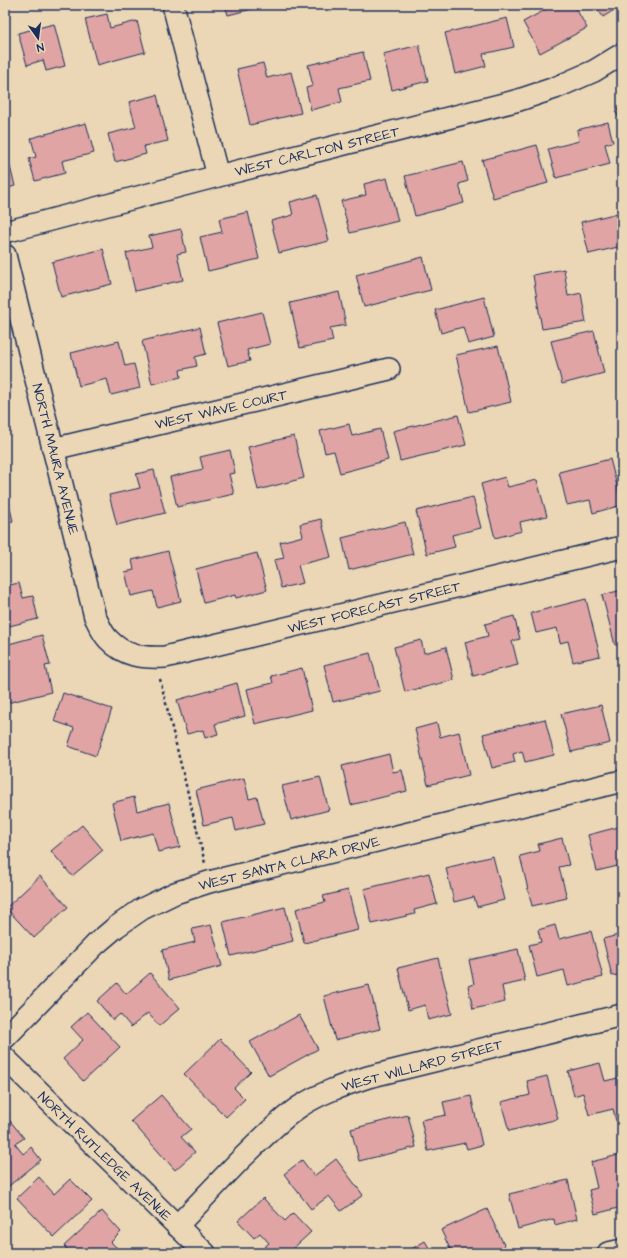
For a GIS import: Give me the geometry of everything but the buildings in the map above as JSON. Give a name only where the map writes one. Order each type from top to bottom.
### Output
[{"type":"street","points":[[173,5],[218,176]]},
{"type":"street","name":"WEST CARLTON STREET","points":[[5,232],[218,176],[519,100],[555,88],[594,70],[622,54]]},
{"type":"street","name":"NORTH MAURA AVENUE","points":[[5,255],[95,617],[107,638],[126,653]]},
{"type":"street","name":"WEST WAVE COURT","points":[[53,449],[389,369]]},
{"type":"street","name":"WEST FORECAST STREET","points":[[126,653],[145,658],[165,657],[622,547]]},
{"type":"street","name":"WEST SANTA CLARA DRIVE","points":[[5,1038],[96,944],[116,926],[142,909],[175,892],[209,882],[622,781]]},
{"type":"street","name":"WEST WILLARD STREET","points":[[177,1226],[280,1122],[298,1108],[338,1086],[368,1077],[622,1015]]},
{"type":"street","name":"NORTH RUTLEDGE AVENUE","points":[[5,1058],[205,1253]]},
{"type":"street","points":[[608,1253],[622,1250]]},
{"type":"path","points":[[160,679],[205,864]]}]
